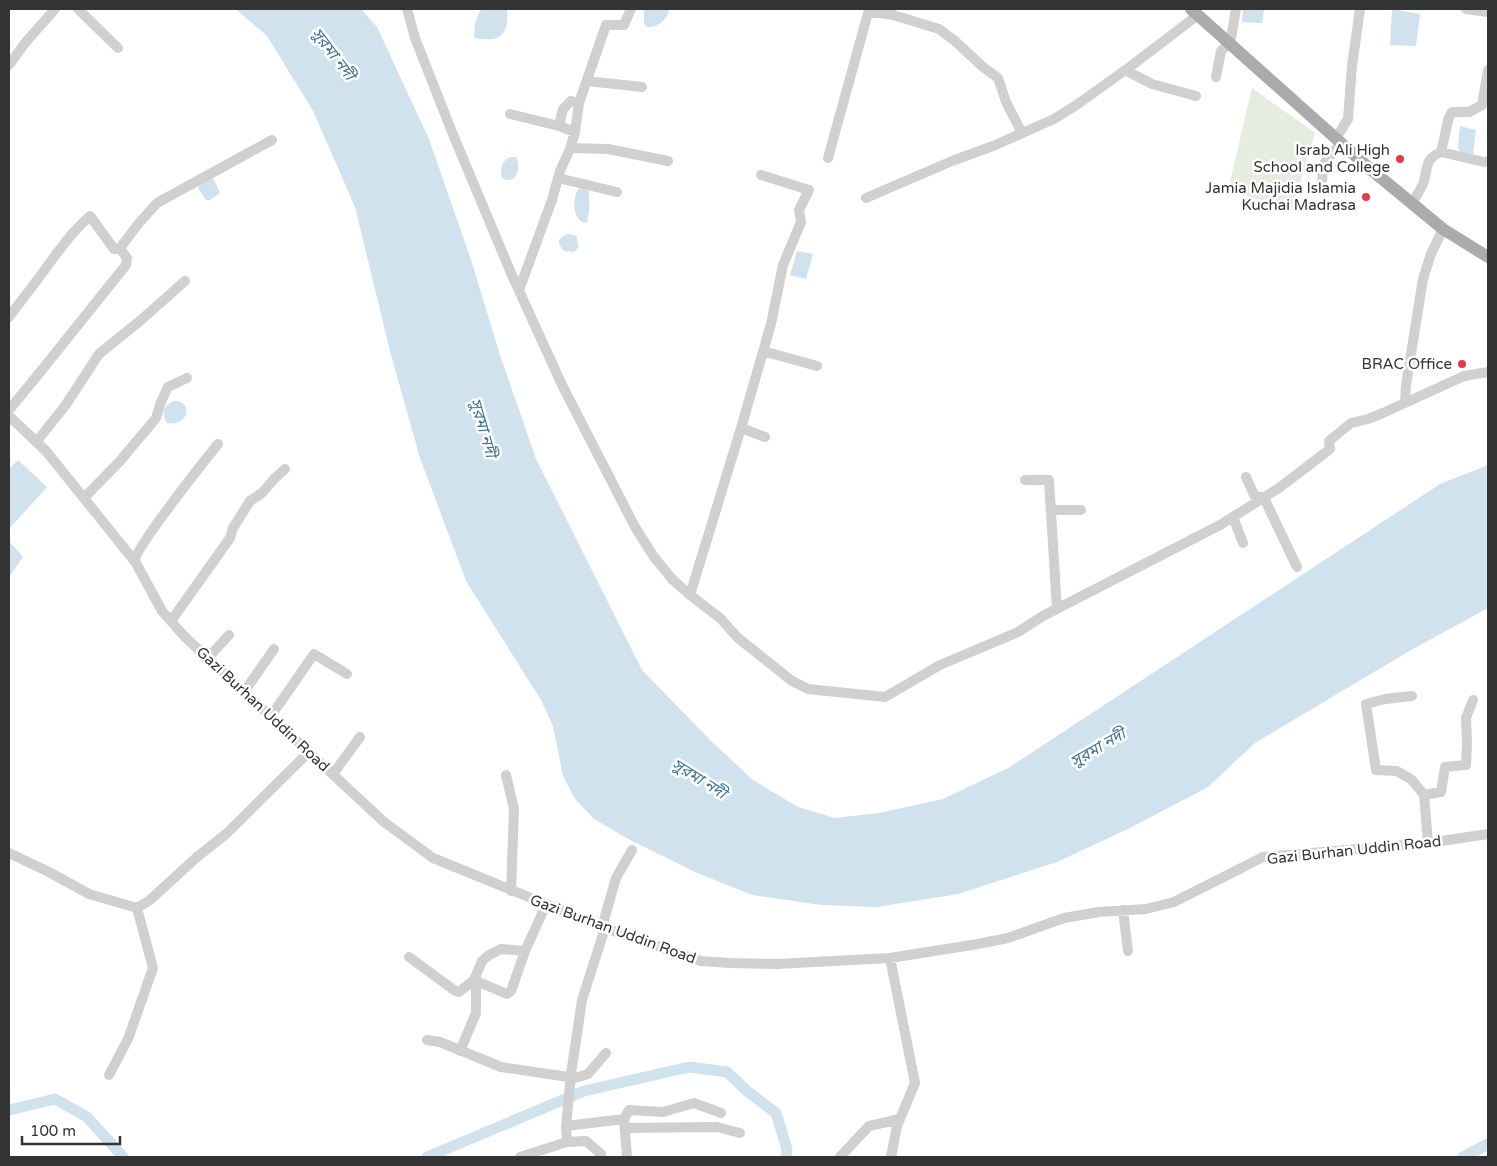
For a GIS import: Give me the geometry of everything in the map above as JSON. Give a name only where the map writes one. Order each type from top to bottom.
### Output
[{"type":"main road","points":[[1196,11],[1340,139],[1414,200],[1446,225],[1488,251]]},
{"type":"main road","points":[[1340,139],[1369,168],[1443,229],[1488,257]]},
{"type":"street","points":[[9,65],[54,9]]},
{"type":"street","points":[[78,9],[118,48]]},
{"type":"street","points":[[407,9],[415,38],[452,132],[519,290],[586,433],[635,527],[654,557],[672,579],[690,596],[720,618],[738,638],[792,681],[808,689],[885,697],[940,665],[1018,632],[1057,609],[1220,525],[1279,488],[1330,448],[1329,441],[1351,423],[1368,418],[1464,376],[1488,372]]},
{"type":"street","points":[[519,290],[552,200],[558,178],[571,148],[579,103],[606,25],[624,25],[631,9]]},
{"type":"street","points":[[1216,77],[1221,51],[1230,41],[1236,9]]},
{"type":"street","points":[[1322,183],[1323,165],[1340,139],[1348,118],[1352,66],[1360,9]]},
{"type":"street","points":[[1466,9],[1488,12]]},
{"type":"street","points":[[866,198],[952,160],[993,146],[1054,119],[1125,70],[1196,11]]},
{"type":"street","points":[[828,158],[868,13],[892,15],[939,29],[955,41],[983,68],[998,78],[1006,102],[1022,133]]},
{"type":"street","points":[[1125,70],[1152,84],[1196,96]]},
{"type":"street","points":[[1441,152],[1449,117],[1452,112],[1469,112],[1482,106],[1488,70]]},
{"type":"street","points":[[587,81],[642,88]]},
{"type":"street","points":[[558,126],[563,109],[571,101],[579,103]]},
{"type":"street","points":[[510,114],[575,132]]},
{"type":"street","points":[[9,317],[62,244],[90,216],[114,249],[120,248],[157,203],[272,140]]},
{"type":"street","points":[[571,148],[608,149],[668,161]]},
{"type":"street","points":[[1414,200],[1423,182],[1427,165],[1432,156],[1441,152],[1484,162],[1488,161]]},
{"type":"street","points":[[690,596],[771,324],[783,265],[801,222],[799,210],[810,190],[761,175]]},
{"type":"street","points":[[558,178],[616,192]]},
{"type":"street","points":[[1405,402],[1423,279],[1431,254],[1443,229]]},
{"type":"street","points":[[9,410],[126,265],[127,258],[120,248]]},
{"type":"street","points":[[37,441],[65,406],[99,354],[185,281]]},
{"type":"street","points":[[763,351],[817,366]]},
{"type":"street","points":[[84,498],[120,461],[156,418],[168,387],[188,378]]},
{"type":"street","name":"Gazi Burhan Uddin Road","points":[[9,416],[37,441],[136,563],[162,611],[184,636],[384,822],[433,858],[603,928],[701,961],[730,964],[777,964],[890,958],[978,944],[1008,938],[1064,918],[1099,912],[1146,909],[1174,902],[1263,857],[1428,843],[1488,834]]},
{"type":"street","points":[[741,428],[765,436]]},
{"type":"street","points":[[136,563],[135,559],[139,550],[218,444]]},
{"type":"street","points":[[171,621],[230,538],[233,528],[250,501],[262,493],[285,469]]},
{"type":"street","points":[[1246,477],[1254,496],[1264,498]]},
{"type":"street","points":[[1025,480],[1049,480],[1057,609]]},
{"type":"street","points":[[1264,498],[1297,567]]},
{"type":"street","points":[[1052,510],[1080,510]]},
{"type":"street","points":[[1233,517],[1243,543]]},
{"type":"street","points":[[208,658],[229,635]]},
{"type":"street","points":[[244,692],[274,649]]},
{"type":"street","points":[[271,716],[314,654],[348,674]]},
{"type":"street","points":[[1412,696],[1385,699],[1366,704],[1376,770],[1397,771],[1412,780],[1424,795],[1428,843]]},
{"type":"street","points":[[1424,795],[1441,792],[1445,767],[1466,765],[1466,718],[1472,700]]},
{"type":"street","points":[[333,774],[360,737]]},
{"type":"street","points":[[9,853],[89,894],[137,908],[150,900],[197,857],[226,834],[309,752]]},
{"type":"street","points":[[506,775],[514,809],[511,890]]},
{"type":"street","points":[[567,1142],[566,1126],[571,1074],[582,1000],[616,878],[632,850]]},
{"type":"street","points":[[474,980],[507,994],[511,991],[525,951],[546,905]]},
{"type":"street","points":[[109,1075],[128,1039],[153,968],[137,908]]},
{"type":"street","points":[[1123,910],[1128,951]]},
{"type":"street","points":[[409,957],[459,992],[474,980],[482,961],[489,954],[501,949],[525,951]]},
{"type":"street","points":[[890,958],[915,1083],[897,1126],[891,1157]]},
{"type":"street","points":[[460,1051],[476,1013],[474,980]]},
{"type":"street","points":[[426,1040],[440,1042],[502,1067],[575,1078],[588,1074],[606,1053]]},
{"type":"street","points":[[627,1157],[624,1123],[629,1110],[663,1112],[694,1103],[721,1113]]},
{"type":"street","points":[[840,1157],[869,1126],[900,1119]]},
{"type":"street","points":[[566,1126],[624,1123],[717,1127],[740,1133]]},
{"type":"street","points":[[520,1157],[567,1142],[586,1141],[601,1154],[601,1157]]},
{"type":"shaded area","points":[[1252,88],[1315,133],[1292,210],[1228,190]]},
{"type":"water","name":"সুরমা নদী","points":[[236,9],[361,9],[377,27],[429,139],[536,459],[642,670],[710,740],[753,780],[798,807],[835,818],[879,813],[943,799],[1010,767],[1440,484],[1488,465],[1488,608],[1411,650],[1255,743],[1208,787],[1130,828],[1057,862],[958,894],[877,907],[822,905],[752,895],[695,872],[630,840],[594,819],[575,799],[563,776],[553,726],[541,700],[466,581],[420,458],[391,355],[355,207],[313,111],[267,36]]},
{"type":"water","points":[[481,9],[507,9],[507,21],[502,35],[492,39],[478,39],[474,37],[475,23]]},
{"type":"water","points":[[644,9],[669,9],[667,17],[661,22],[655,26],[647,27],[644,24]]},
{"type":"water","points":[[1243,9],[1264,9],[1262,23],[1242,22]]},
{"type":"water","points":[[1392,9],[1420,14],[1416,46],[1390,45]]},
{"type":"water","points":[[1460,126],[1476,130],[1473,154],[1460,154],[1458,147]]},
{"type":"water","points":[[510,157],[516,157],[518,171],[514,178],[507,180],[502,178],[501,168],[503,163]]},
{"type":"water","points":[[213,179],[220,193],[210,200],[206,200],[198,188],[200,184]]},
{"type":"water","points":[[584,188],[588,190],[589,199],[587,223],[578,219],[574,204],[578,189]]},
{"type":"water","points":[[568,234],[577,237],[578,248],[574,252],[564,251],[559,243],[562,237]]},
{"type":"water","points":[[797,251],[813,254],[806,279],[790,275]]},
{"type":"water","points":[[174,401],[184,405],[186,413],[180,421],[167,423],[164,410],[167,405]]},
{"type":"water","points":[[18,460],[47,487],[9,529],[9,469]]},
{"type":"water","points":[[9,541],[23,557],[9,577]]},
{"type":"waterway","points":[[427,1157],[584,1091],[689,1067],[727,1072],[747,1091],[776,1113],[787,1149],[786,1157]]},
{"type":"waterway","points":[[9,1110],[55,1099],[87,1117],[123,1157]]},
{"type":"waterway","points":[[1463,1157],[1488,1144]]},
{"type":"place","name":"Israb Ali High School and College","points":[[1400,159]]},
{"type":"place","name":"Jamia Majidia Islamia Kuchai Madrasa","points":[[1366,197]]},
{"type":"place","name":"BRAC Office","points":[[1462,364]]}]
